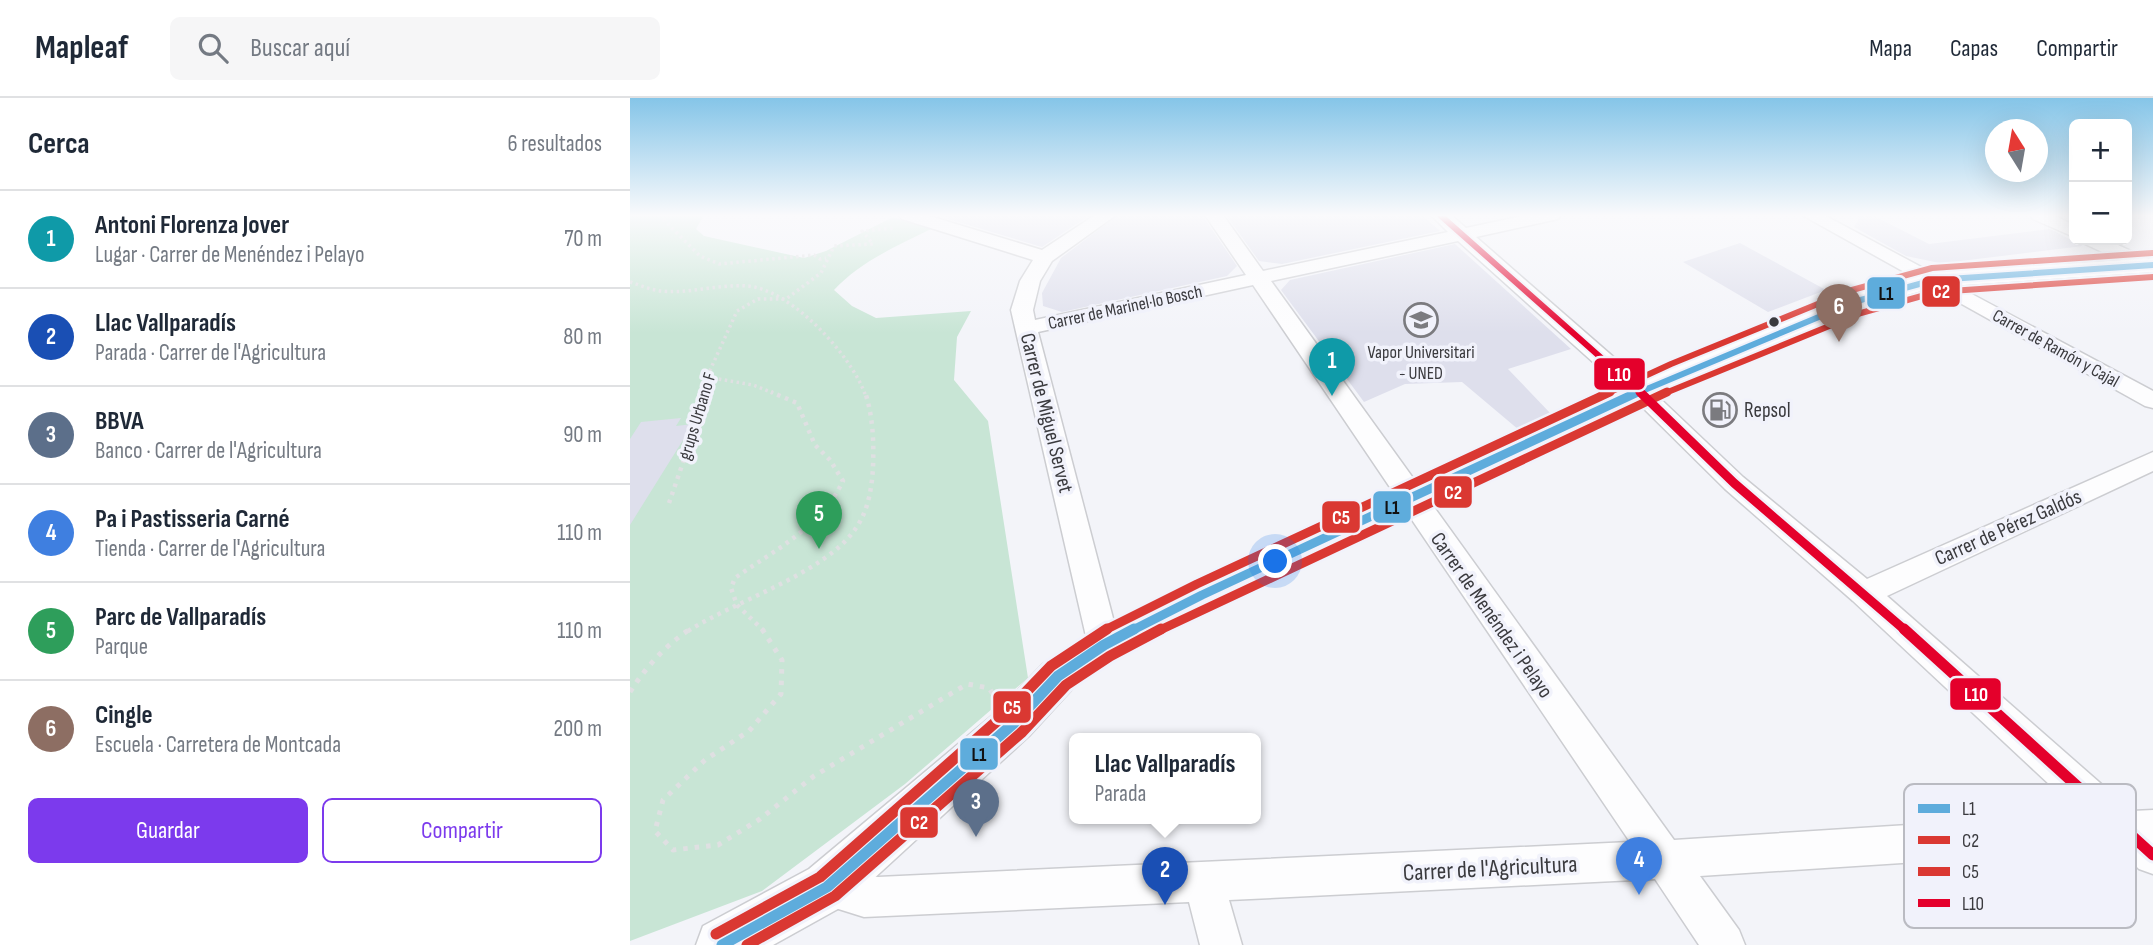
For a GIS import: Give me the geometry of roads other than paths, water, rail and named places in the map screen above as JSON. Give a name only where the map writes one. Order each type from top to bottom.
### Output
[{"type":"street","points":[[1035,255],[1044,257]]},
{"type":"street","name":"Carrer de Miguel Servet","points":[[1048,255],[1030,281],[1022,310],[1104,645]]},
{"type":"street","name":"Carrer de Menéndez i Pelayo","points":[[1241,255],[1724,945]]},
{"type":"street","name":"Carrer de Marinel·lo Bosch","points":[[1026,328],[1369,255]]},
{"type":"street","points":[[1485,255],[1641,393],[1734,483],[2082,784]]},
{"type":"street","name":"Carrer de Ramón y Cajal","points":[[1885,255],[2153,401]]},
{"type":"street","points":[[2126,255],[2150,265]]},
{"type":"street","points":[[722,945],[827,887],[1014,723],[1058,676],[1104,645],[1202,595],[1686,370],[1857,301],[1934,281],[2150,265]]},
{"type":"street","name":"Carrer de Pérez Galdós","points":[[1864,593],[2153,461]]},
{"type":"street","name":"Carrer de l'Agricultura","points":[[827,887],[864,897],[878,897],[1904,848]]},
{"type":"street","points":[[1203,881],[1221,945]]},
{"type":"place","name":"Vapor Universitari - UNED","points":[[1421,320]]},
{"type":"place","name":"Cingle","points":[[1839,342]]},
{"type":"place","name":"Antoni Florenza Jover","points":[[1332,396]]},
{"type":"place","name":"Repsol","points":[[1720,410]]},
{"type":"place","name":"Parc de Vallparadís","points":[[819,549]]},
{"type":"place","name":"BBVA","points":[[976,837]]},
{"type":"place","name":"Pa i Pastisseria Carné","points":[[1639,895]]},
{"type":"place","name":"Llac Vallparadís","points":[[1165,905]]}]
